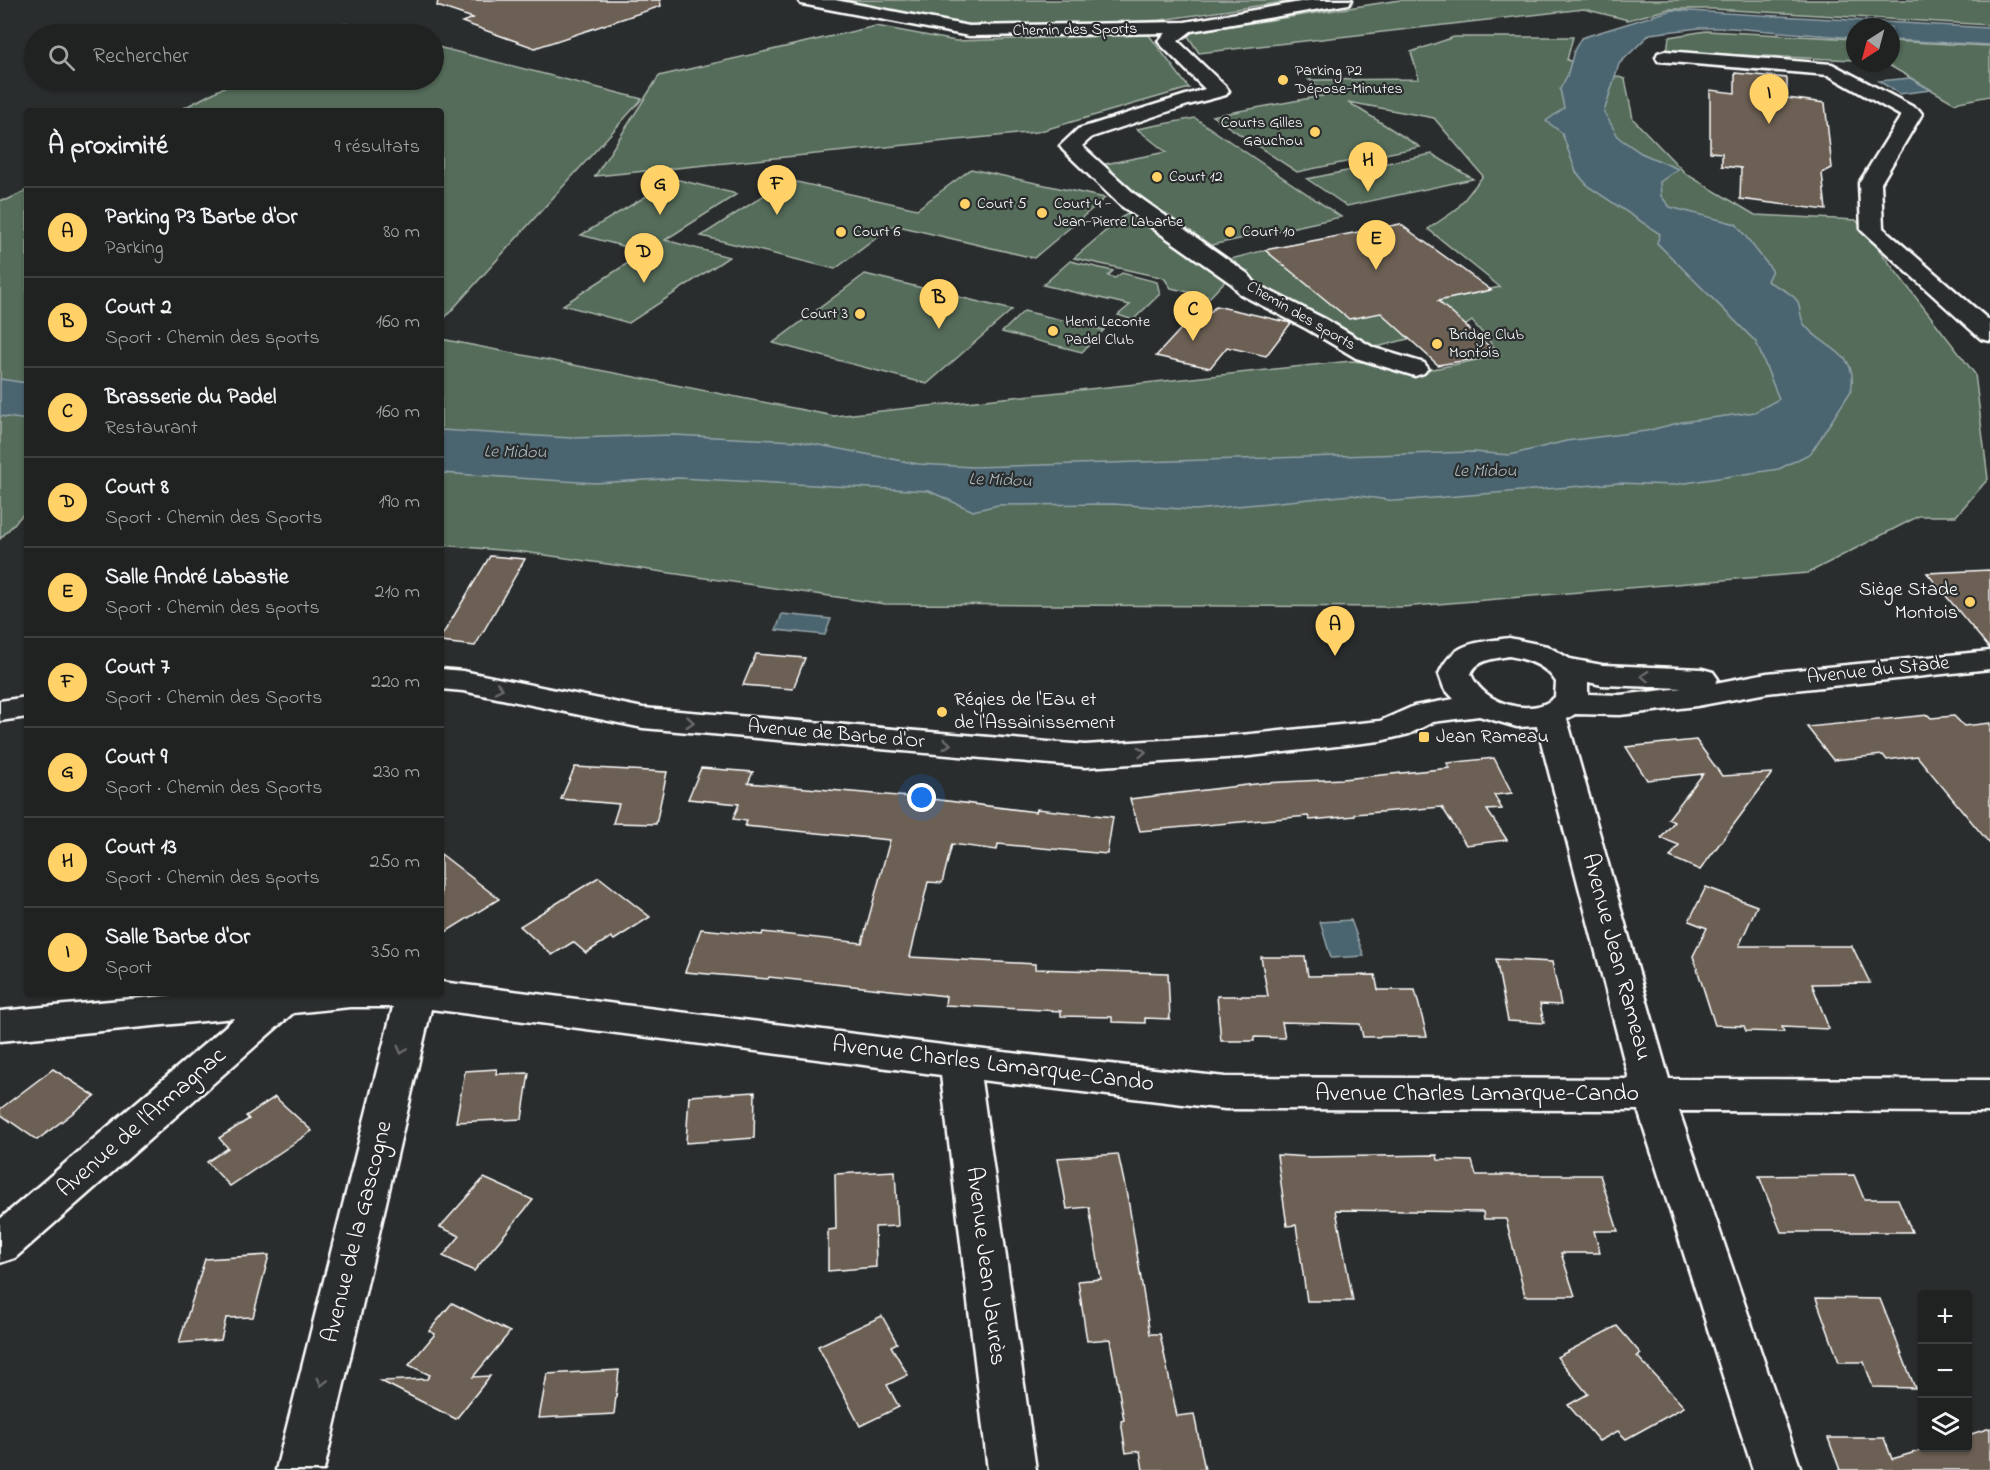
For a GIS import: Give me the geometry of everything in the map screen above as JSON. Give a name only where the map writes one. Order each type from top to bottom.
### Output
[{"type":"street","name":"Chemin des Sports","points":[[807,0],[969,32],[1185,27],[1343,0]]},
{"type":"street","name":"Chemin des sports","points":[[1185,27],[1167,41],[1219,92],[1186,100],[1085,133],[1070,146],[1128,200],[1240,279],[1248,288],[1365,353],[1415,368]]},
{"type":"street","points":[[1665,57],[1832,70],[1912,114],[1870,183],[1872,230],[1990,334]]},
{"type":"street","points":[[1509,647],[1545,656],[1560,666],[1569,675],[1574,685],[1574,694],[1560,710],[1532,718],[1513,717],[1481,706],[1469,699],[1456,682],[1456,670],[1461,661],[1472,653],[1486,648],[1509,647]]},
{"type":"street","name":"Avenue du Stade","points":[[1560,710],[1697,696],[1767,683],[1990,660]]},
{"type":"street","name":"Avenue du Stade","points":[[1560,666],[1602,675],[1767,683]]},
{"type":"street","name":"Avenue de Barbe d'Or","points":[[444,679],[463,681],[643,718],[1085,756],[1241,746],[1380,731],[1397,727],[1426,713],[1481,706]]},
{"type":"street","points":[[0,711],[24,707]]},
{"type":"street","name":"Avenue Jean Rameau","points":[[1560,710],[1653,1094],[1777,1470]]},
{"type":"street","name":"Avenue Charles Lamarque-Cando","points":[[0,1026],[316,996]]},
{"type":"street","name":"Avenue de la Gascogne","points":[[300,1470],[415,996]]},
{"type":"street","name":"Avenue Charles Lamarque-Cando","points":[[440,996],[959,1062],[1225,1093],[1990,1096]]},
{"type":"street","name":"Avenue de l'Armagnac","points":[[0,1245],[283,999]]},
{"type":"street","name":"Avenue Jean Jaurès","points":[[959,1062],[1012,1470]]},
{"type":"green space","points":[[833,0],[1298,0],[1161,20],[1060,26],[977,27]]},
{"type":"green space","points":[[1400,0],[1990,0],[1990,25],[1713,9],[1669,9],[1628,20],[1584,9],[1199,53],[1186,33]]},
{"type":"green space","points":[[876,26],[956,41],[1149,35],[1189,88],[1037,132],[595,176],[659,76]]},
{"type":"green space","points":[[1706,31],[1846,39],[1846,60],[1667,52],[1669,37]]},
{"type":"green space","points":[[1454,37],[1573,37],[1567,60],[1625,79],[1633,119],[1686,174],[1755,215],[1856,220],[1975,374],[1988,479],[1956,516],[1919,516],[1808,573],[1402,607],[885,604],[524,552],[444,545],[444,340],[834,416],[1351,361],[1433,369],[1501,355],[1472,321],[1466,325],[1406,334],[1408,339],[1369,349],[1257,284],[1227,260],[1265,250],[1352,318],[1500,287],[1428,229],[1456,210],[1483,176],[1434,118],[1348,102],[1420,147],[1297,172],[1212,116],[1332,94],[1309,80],[1419,79],[1411,52]]},
{"type":"green space","points":[[1900,41],[1990,46],[1990,96],[1954,103],[1900,72]]},
{"type":"green space","points":[[444,49],[642,99],[444,319],[444,108],[184,108],[219,90],[444,90]]},
{"type":"green space","points":[[1195,118],[1341,217],[1207,246],[1100,165],[1166,152],[1137,129]]},
{"type":"green space","points":[[1432,154],[1473,179],[1347,206],[1307,179]]},
{"type":"green space","points":[[971,169],[1105,198],[1034,258],[894,225],[835,269],[701,236],[788,180],[917,209]]},
{"type":"green space","points":[[675,179],[737,194],[665,240],[729,257],[629,323],[563,305],[645,252],[581,235]]},
{"type":"green space","points":[[24,192],[24,513],[0,539],[0,200],[7,200]]},
{"type":"green space","points":[[1130,213],[1139,214],[1225,281],[1210,297],[1171,288],[1164,278],[1074,258],[1122,217]]},
{"type":"green space","points":[[1070,261],[1113,271],[1108,276],[1115,278],[1122,273],[1157,282],[1160,294],[1133,320],[1118,315],[1130,305],[1043,285]]},
{"type":"green space","points":[[865,274],[1012,310],[927,384],[773,343]]},
{"type":"green space","name":"Henri Leconte Padel Club","points":[[1024,311],[1104,330],[1082,352],[1002,332]]},
{"type":"water","name":"Le Midou","points":[[1672,10],[1846,20],[1846,37],[1732,28],[1699,28],[1650,34],[1619,64],[1604,112],[1619,138],[1641,153],[1678,169],[1660,182],[1661,196],[1670,207],[1736,224],[1772,270],[1767,281],[1795,298],[1804,324],[1838,352],[1850,367],[1851,391],[1811,453],[1779,469],[1672,485],[1619,483],[1396,501],[1352,495],[1195,510],[1113,504],[998,505],[973,511],[929,491],[679,478],[595,483],[444,473],[444,430],[571,438],[673,435],[798,441],[918,464],[973,467],[1473,452],[1510,455],[1566,441],[1646,431],[1682,422],[1755,412],[1779,399],[1756,342],[1657,243],[1660,234],[1589,187],[1576,172],[1562,133],[1546,121],[1564,108],[1560,89],[1567,76],[1574,51],[1581,38]]},
{"type":"water","points":[[1900,23],[1990,28],[1990,45],[1900,40]]},
{"type":"water","points":[[1910,78],[1931,90],[1899,94],[1879,81]]},
{"type":"water","points":[[0,379],[24,383],[24,420],[0,416]]},
{"type":"water","points":[[782,614],[831,619],[825,635],[776,630]]},
{"type":"water","points":[[1351,920],[1364,956],[1331,958],[1320,922]]},
{"type":"building","points":[[438,0],[660,0],[661,6],[535,48],[462,22],[473,18],[437,6]]},
{"type":"building","points":[[1735,73],[1787,78],[1787,98],[1825,103],[1832,168],[1822,173],[1826,210],[1740,199],[1741,168],[1722,166],[1722,153],[1710,152],[1710,90],[1735,93]]},
{"type":"building","points":[[1400,224],[1491,290],[1438,301],[1499,355],[1438,365],[1381,313],[1349,319],[1265,250]]},
{"type":"building","points":[[1216,306],[1291,323],[1266,356],[1227,347],[1210,368],[1156,356],[1190,319],[1202,321]]},
{"type":"building","points":[[490,556],[525,559],[475,646],[444,642],[444,632]]},
{"type":"building","name":"Siège Stade Montois","points":[[1990,570],[1990,649],[1927,573]]},
{"type":"building","points":[[756,654],[805,658],[793,689],[743,685]]},
{"type":"building","points":[[1928,715],[1931,718],[1954,716],[1964,726],[1990,723],[1990,844],[1917,756],[1887,760],[1883,755],[1833,760],[1807,727]]},
{"type":"building","points":[[1696,740],[1722,776],[1772,773],[1700,870],[1670,857],[1679,845],[1661,838],[1674,822],[1668,819],[1703,774],[1647,780],[1626,747]]},
{"type":"building","points":[[1494,758],[1512,793],[1494,795],[1502,809],[1487,810],[1507,840],[1466,845],[1442,807],[1310,820],[1308,816],[1140,831],[1130,799],[1264,783],[1343,779],[1450,768],[1447,763]]},
{"type":"building","points":[[575,767],[667,772],[656,824],[613,823],[619,804],[561,799]]},
{"type":"building","points":[[701,768],[753,772],[748,783],[932,799],[1036,812],[1037,809],[1113,817],[1107,854],[998,844],[997,850],[952,844],[942,883],[928,882],[910,957],[1035,964],[1035,969],[1168,973],[1170,1019],[1145,1018],[1145,1023],[1112,1022],[1112,1017],[1061,1016],[1061,1011],[945,1005],[946,996],[769,977],[768,979],[685,972],[701,929],[762,935],[763,932],[862,943],[890,840],[745,826],[747,821],[733,819],[739,804],[688,799]]},
{"type":"building","points":[[444,856],[499,899],[444,933]]},
{"type":"building","points":[[599,877],[650,917],[614,940],[611,937],[586,953],[573,942],[552,955],[520,926]]},
{"type":"building","points":[[1706,887],[1757,906],[1739,946],[1852,946],[1870,983],[1812,984],[1829,1029],[1782,1027],[1784,1032],[1746,1031],[1744,1026],[1715,1025],[1693,956],[1707,928],[1689,921]]},
{"type":"building","points":[[1261,957],[1305,957],[1308,976],[1375,975],[1378,990],[1415,990],[1427,1036],[1363,1037],[1360,1024],[1282,1022],[1285,1038],[1254,1037],[1254,1041],[1221,1041],[1217,996],[1268,996]]},
{"type":"building","points":[[1496,959],[1552,962],[1561,1005],[1540,1004],[1544,1023],[1508,1021]]},
{"type":"building","points":[[53,1069],[95,1096],[37,1140],[0,1114],[0,1109]]},
{"type":"building","points":[[497,1069],[496,1074],[529,1073],[522,1119],[456,1122],[465,1071]]},
{"type":"building","points":[[755,1092],[754,1138],[686,1143],[689,1096]]},
{"type":"building","points":[[275,1097],[312,1131],[230,1186],[207,1162],[228,1148],[219,1138],[249,1119],[246,1116]]},
{"type":"building","points":[[1118,1154],[1129,1205],[1150,1334],[1160,1334],[1177,1416],[1194,1414],[1205,1470],[1143,1470],[1140,1451],[1126,1453],[1121,1421],[1124,1420],[1110,1339],[1087,1341],[1078,1281],[1101,1279],[1089,1207],[1067,1209],[1058,1158]]},
{"type":"building","points":[[1277,1155],[1311,1157],[1437,1155],[1438,1160],[1472,1161],[1476,1175],[1600,1175],[1618,1231],[1594,1231],[1600,1253],[1561,1253],[1575,1296],[1525,1296],[1506,1219],[1484,1219],[1483,1212],[1336,1210],[1353,1301],[1307,1301],[1296,1225],[1287,1226]]},
{"type":"building","points":[[895,1171],[898,1226],[875,1227],[876,1267],[828,1271],[828,1230],[836,1229],[835,1174]]},
{"type":"building","points":[[1854,1175],[1864,1199],[1898,1199],[1912,1232],[1781,1232],[1759,1176]]},
{"type":"building","points":[[484,1178],[533,1200],[474,1271],[443,1256],[460,1236],[440,1227]]},
{"type":"building","points":[[269,1255],[253,1317],[226,1318],[221,1340],[179,1343],[205,1259]]},
{"type":"building","points":[[1816,1298],[1880,1299],[1915,1388],[1873,1387],[1864,1362],[1839,1362]]},
{"type":"building","points":[[452,1303],[510,1332],[473,1377],[490,1376],[456,1419],[381,1381],[427,1379],[430,1375],[409,1365],[435,1334],[429,1331]]},
{"type":"building","points":[[882,1316],[897,1343],[891,1346],[908,1375],[887,1385],[899,1407],[860,1426],[818,1346]]},
{"type":"building","points":[[1617,1326],[1641,1354],[1637,1356],[1684,1407],[1626,1439],[1618,1431],[1599,1441],[1568,1405],[1588,1394],[1557,1357]]},
{"type":"building","points":[[619,1370],[614,1414],[539,1418],[547,1374]]},
{"type":"building","points":[[1990,1428],[1990,1470],[1840,1470],[1828,1438],[1884,1438],[1892,1459],[1918,1451],[1972,1452],[1972,1434]]},
{"type":"place","name":"Parking P2 Dépose-Minutes","points":[[1283,80]]},
{"type":"place","name":"Salle Barbe d'Or","points":[[1769,124]]},
{"type":"place","name":"Courts Gilles Gauchou","points":[[1315,132]]},
{"type":"place","name":"Court 12","points":[[1157,177]]},
{"type":"place","name":"Court 13","points":[[1368,192]]},
{"type":"place","name":"Court 5","points":[[965,204]]},
{"type":"place","name":"Court 4 - Jean-Pierre Labarbe","points":[[1042,213]]},
{"type":"place","name":"Court 9","points":[[660,215]]},
{"type":"place","name":"Court 7","points":[[777,215]]},
{"type":"place","name":"Court 6","points":[[841,232]]},
{"type":"place","name":"Court 10","points":[[1230,232]]},
{"type":"place","name":"Salle André Labastie","points":[[1376,270]]},
{"type":"place","name":"Court 8","points":[[644,283]]},
{"type":"place","name":"Court 3","points":[[860,314]]},
{"type":"place","name":"Court 2","points":[[939,329]]},
{"type":"place","name":"Henri Leconte Padel Club","points":[[1053,331]]},
{"type":"place","name":"Brasserie du Padel","points":[[1193,341]]},
{"type":"place","name":"Bridge Club Montois","points":[[1437,344]]},
{"type":"place","name":"Siège Stade Montois","points":[[1970,602]]},
{"type":"place","name":"Parking P3 Barbe d'Or","points":[[1335,656]]},
{"type":"place","name":"Régies de l'Eau et de l'Assainissement","points":[[942,712]]},
{"type":"place","name":"Jean Rameau","points":[[1424,737]]}]
